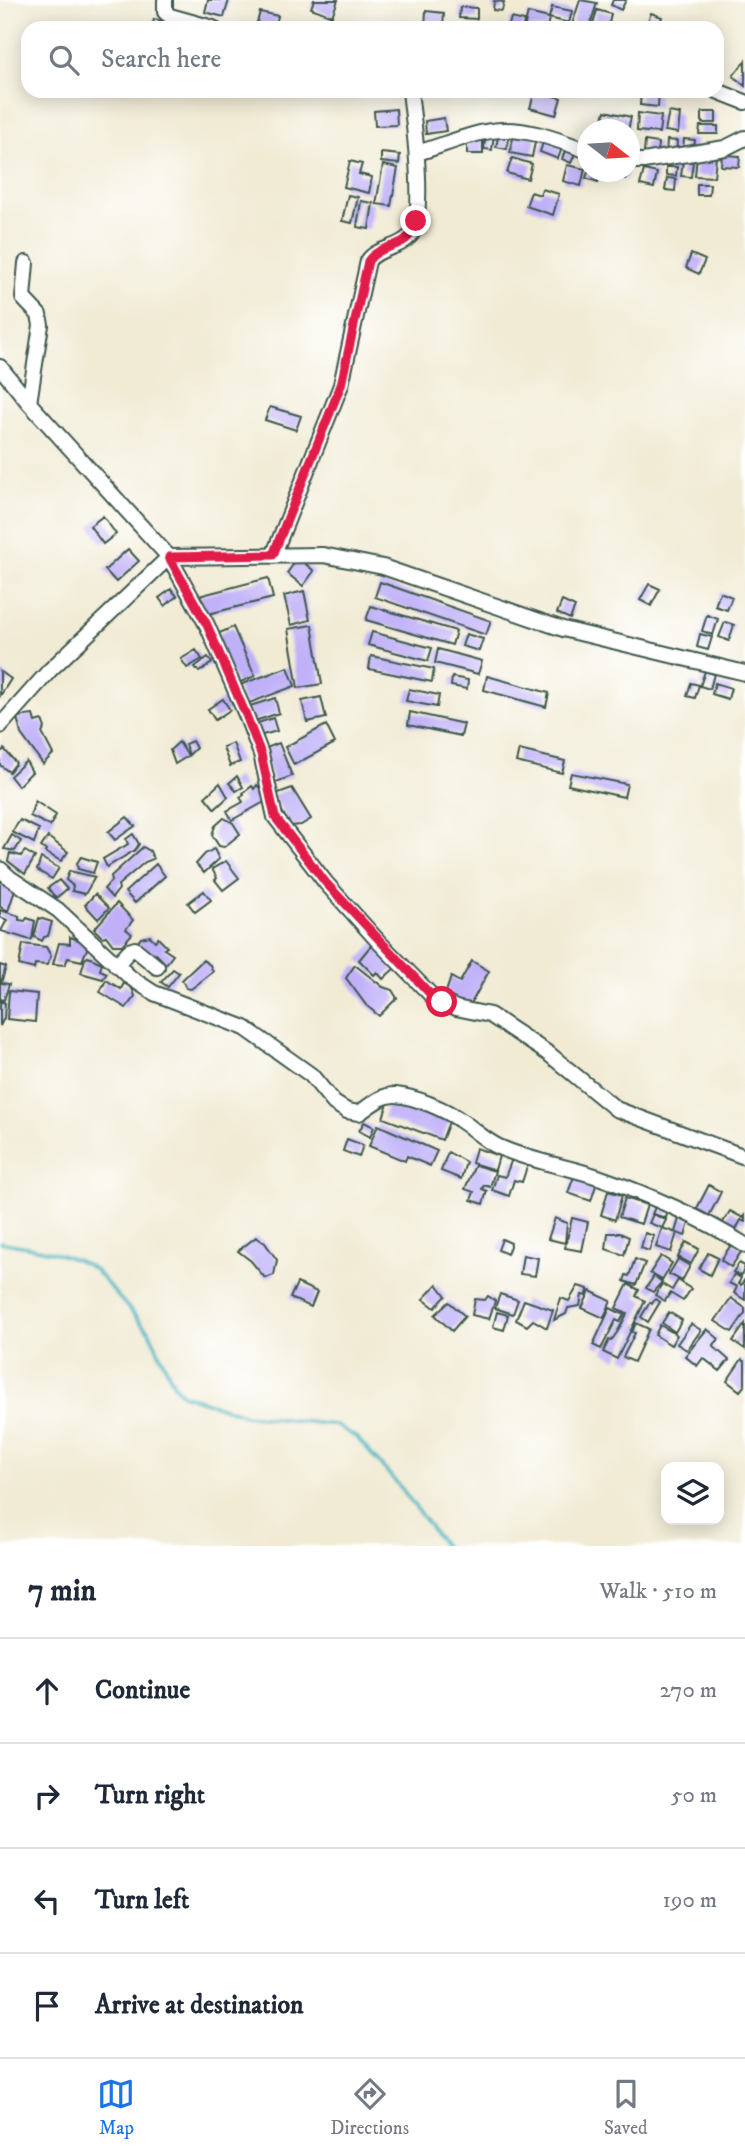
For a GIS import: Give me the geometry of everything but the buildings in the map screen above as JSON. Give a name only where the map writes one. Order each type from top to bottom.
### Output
[{"type":"street","points":[[165,0],[165,12],[188,21]]},
{"type":"street","points":[[724,94],[745,102]]},
{"type":"street","points":[[273,555],[341,385],[368,261],[372,255],[404,241],[414,230],[417,153],[411,98]]},
{"type":"street","points":[[417,153],[478,134],[501,130],[540,135],[577,148]]},
{"type":"street","points":[[640,161],[725,148],[745,138]]},
{"type":"street","points":[[26,263],[23,298],[39,314],[41,325],[29,403]]},
{"type":"street","points":[[0,367],[29,403],[169,557],[207,625],[246,715],[261,754],[275,817],[326,883],[378,941],[433,997],[457,1008],[490,1015],[556,1058],[616,1109],[745,1157]]},
{"type":"street","points":[[0,726],[50,670],[169,557],[323,555],[383,567],[563,629],[745,673]]},
{"type":"street","points":[[0,869],[58,910],[116,965],[154,993],[245,1027],[311,1075],[334,1103],[347,1111],[359,1113],[379,1099],[393,1095],[418,1101],[459,1119],[498,1147],[523,1157],[600,1178],[710,1225],[745,1245]]},
{"type":"street","points":[[116,965],[129,951],[135,949],[157,967]]},
{"type":"waterway","points":[[0,1242],[60,1255],[94,1269],[150,1333],[174,1385],[182,1394],[245,1415],[336,1425],[357,1438],[402,1489],[444,1546]]},
{"type":"route","points":[[416,221],[408,238],[372,255],[368,261],[341,385],[273,555],[169,557],[207,625],[246,715],[261,754],[275,817],[326,883],[378,941],[433,997],[442,1002]]}]
